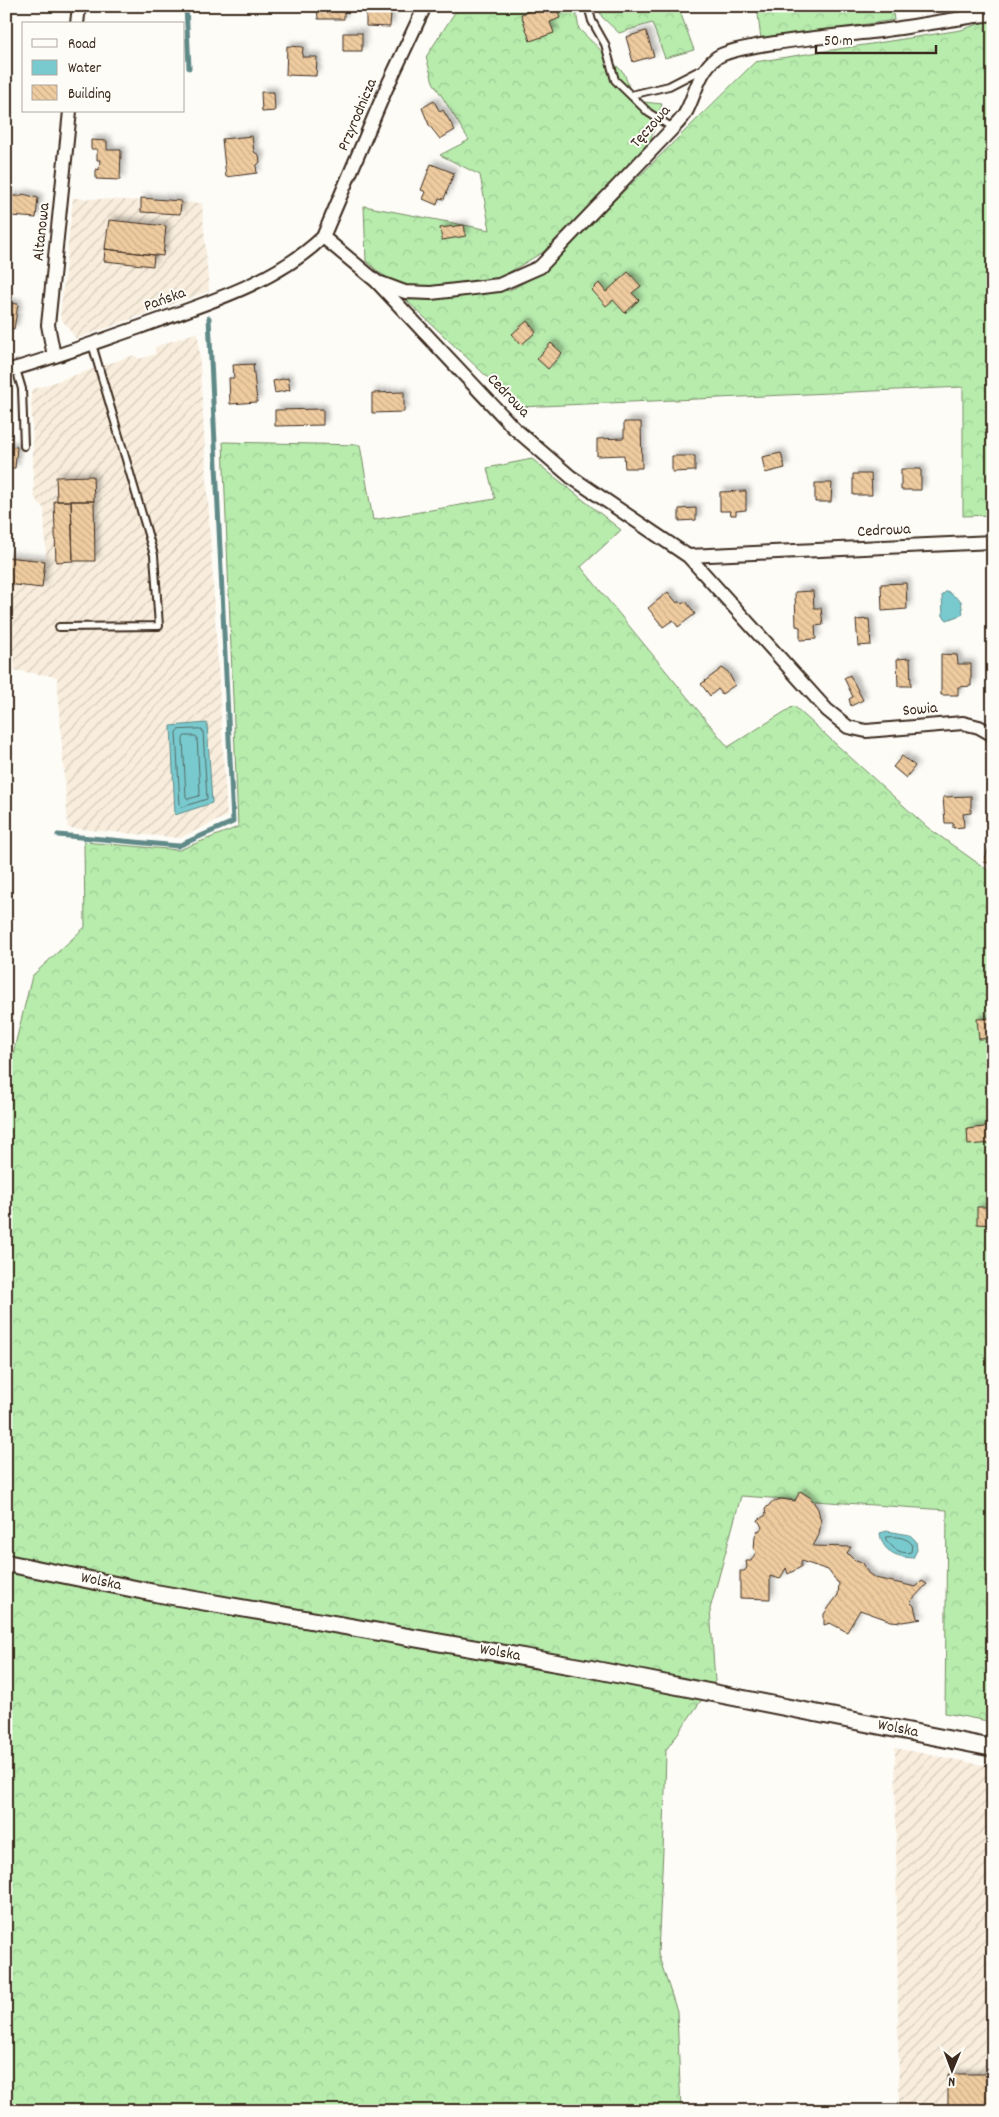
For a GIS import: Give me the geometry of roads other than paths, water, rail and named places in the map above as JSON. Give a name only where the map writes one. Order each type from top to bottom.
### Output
[{"type":"street","points":[[77,22],[79,6]]},
{"type":"street","name":"Przyrodnicza","points":[[323,237],[386,89],[425,6]]},
{"type":"street","points":[[707,66],[718,56],[745,48],[883,31],[947,19],[993,14]]},
{"type":"street","name":"Tęczowa","points":[[376,281],[404,292],[431,293],[499,285],[540,267],[687,112],[698,82],[707,66]]},
{"type":"street","name":"Altanowa","points":[[54,356],[48,325],[70,112]]},
{"type":"street","name":"Cedrowa","points":[[323,237],[376,281],[514,428],[571,477],[688,556],[827,710],[848,727]]},
{"type":"street","name":"Pańska","points":[[11,370],[92,344],[240,288],[282,269],[306,253],[323,237]]},
{"type":"street","name":"Cedrowa","points":[[688,556],[993,542]]},
{"type":"street","name":"Sowia","points":[[848,727],[866,731],[964,723],[979,727],[993,735]]},
{"type":"street","name":"Wolska","points":[[6,1563],[155,1593],[591,1669],[993,1748]]},
{"type":"lane","points":[[588,6],[592,20],[605,44],[615,80],[649,113],[673,128]]},
{"type":"lane","points":[[631,95],[668,86],[707,66]]},
{"type":"lane","points":[[60,627],[159,626],[154,555],[92,344]]},
{"type":"lane","points":[[11,370],[22,389],[24,446]]},
{"type":"water","points":[[947,591],[961,601],[963,614],[947,620],[943,616],[942,595]]},
{"type":"water","points":[[207,723],[212,803],[175,815],[171,726]]},
{"type":"water","points":[[887,1531],[910,1535],[916,1541],[917,1550],[913,1558],[896,1555],[887,1549],[880,1533]]},
{"type":"waterway","points":[[186,6],[189,68]]},
{"type":"waterway","points":[[58,835],[178,846],[233,822],[209,318]]}]
